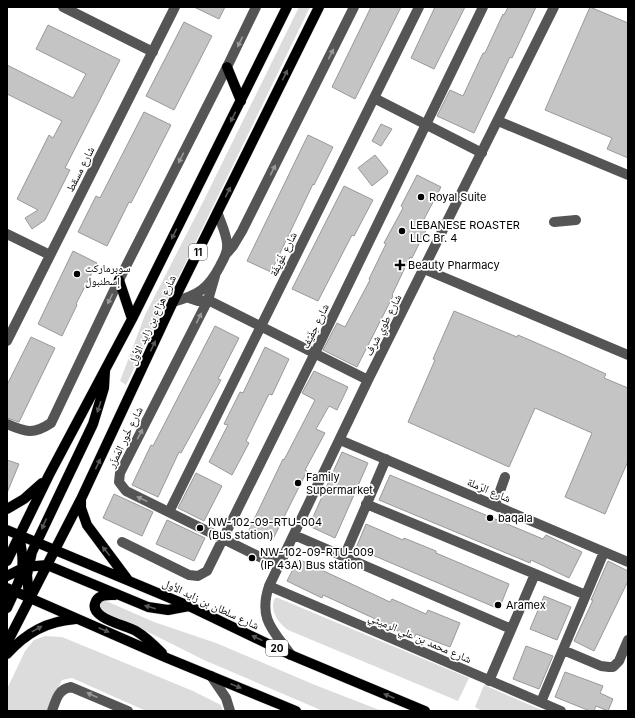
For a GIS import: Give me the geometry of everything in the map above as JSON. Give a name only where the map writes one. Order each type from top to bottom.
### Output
[{"type":"main road","name":"شارع هزاع بن زايد الأول","points":[[7,561],[48,475],[132,319],[287,7]]},
{"type":"main road","name":"شارع هزاع بن زايد الأول","points":[[7,643],[81,499],[174,302],[319,7]]},
{"type":"main road","points":[[227,67],[241,101]]},
{"type":"main road","points":[[119,280],[132,319]]},
{"type":"main road","points":[[7,608],[11,590],[21,577],[93,424],[101,404],[105,369]]},
{"type":"main road","points":[[7,509],[24,499],[38,488],[48,475]]},
{"type":"main road","points":[[81,499],[87,525],[130,581]]},
{"type":"main road","name":"شارع سلطان بن زايد الأول","points":[[7,530],[189,606],[292,655],[425,711]]},
{"type":"main road","points":[[20,536],[30,598]]},
{"type":"main road","points":[[7,576],[42,559],[54,550]]},
{"type":"main road","points":[[7,569],[47,564],[148,607],[168,610],[189,606]]},
{"type":"main road","points":[[11,590],[168,658],[296,711]]},
{"type":"main road","points":[[119,595],[101,596],[95,603],[96,611],[103,617],[135,630],[168,658]]},
{"type":"main road","points":[[7,654],[18,643],[39,628],[57,621],[78,619]]},
{"type":"street","points":[[63,7],[153,52]]},
{"type":"street","name":"شارع مسقط","points":[[7,341],[175,7]]},
{"type":"street","points":[[7,424],[28,432],[42,429],[51,423],[119,280],[256,7]]},
{"type":"street","points":[[174,302],[189,298],[203,290],[215,276],[227,253],[242,231],[354,7]]},
{"type":"street","name":"شارع غُوَيفَة","points":[[169,512],[419,7]]},
{"type":"street","name":"شارع حِفَيّف","points":[[122,542],[189,575],[198,576],[207,571],[315,354],[483,7]]},
{"type":"street","name":"شارع طوي شرف","points":[[292,655],[270,626],[266,617],[264,606],[269,586],[368,380],[554,7]]},
{"type":"street","points":[[374,98],[482,153]]},
{"type":"street","points":[[498,121],[628,175]]},
{"type":"street","points":[[218,214],[226,237],[227,253]]},
{"type":"street","points":[[554,222],[576,220]]},
{"type":"street","points":[[7,234],[50,256]]},
{"type":"street","points":[[424,269],[628,355]]},
{"type":"street","name":"شارع خُور المَمزَر","points":[[215,276],[208,300],[119,477],[119,482],[126,491],[264,559],[275,575]]},
{"type":"street","points":[[189,298],[198,301],[208,300],[368,380]]},
{"type":"street","name":"شارع الرّملة","points":[[340,440],[628,562]]},
{"type":"street","points":[[344,557],[386,459]]},
{"type":"street","points":[[494,506],[505,477]]},
{"type":"street","points":[[366,504],[586,595]]},
{"type":"street","points":[[294,535],[511,629]]},
{"type":"street","points":[[541,702],[604,552]]},
{"type":"street","name":"شارع خُور المَمزَر","points":[[264,559],[283,558]]},
{"type":"street","points":[[489,681],[535,574]]},
{"type":"street","name":"شارع محمد بن علي الرميثي","points":[[269,586],[561,711]]},
{"type":"street","points":[[563,650],[601,666],[613,667],[619,661],[628,640]]},
{"type":"street","points":[[211,676],[226,698],[230,711]]},
{"type":"street","points":[[52,711],[59,693],[62,690],[71,687],[128,711]]},
{"type":"shaded area","points":[[299,7],[310,7],[126,385],[120,381],[145,315],[204,200]]},
{"type":"shaded area","points":[[275,598],[469,678],[458,701],[288,630],[281,624],[274,612],[273,603]]},
{"type":"shaded area","points":[[103,601],[154,622],[216,643],[315,685],[382,711],[323,711],[204,660],[102,611],[100,609],[100,603]]},
{"type":"shaded area","points":[[45,636],[62,637],[193,691],[221,705],[223,711],[146,711],[72,678],[62,680],[47,711],[7,711],[7,689],[25,651],[34,640]]},
{"type":"shaded area","points":[[484,685],[544,711],[482,711],[475,707]]},
{"type":"building","points":[[194,7],[225,7],[219,19]]},
{"type":"building","points":[[371,7],[401,7],[355,99],[332,87]]},
{"type":"building","points":[[435,7],[465,7],[434,69],[411,58]]},
{"type":"building","points":[[508,7],[536,7],[512,58],[510,57],[474,133],[437,116],[450,90],[463,96],[483,53],[485,53],[503,14],[504,15]]},
{"type":"building","points":[[590,7],[628,23],[628,158],[607,149],[612,138],[545,110]]},
{"type":"building","points":[[184,22],[212,36],[174,110],[146,96]]},
{"type":"building","points":[[48,25],[120,60],[65,168],[70,170],[45,220],[32,229],[25,218],[38,210],[17,199],[49,135],[53,138],[62,121],[7,94],[7,65],[73,98],[86,74],[36,49]]},
{"type":"building","points":[[144,112],[171,125],[107,246],[78,232],[96,196],[100,198]]},
{"type":"building","points":[[381,124],[392,129],[381,146],[372,141]]},
{"type":"building","points":[[308,135],[333,147],[314,185],[313,184],[271,272],[247,261]]},
{"type":"building","points":[[375,155],[388,171],[387,174],[372,186],[358,168]]},
{"type":"building","points":[[417,175],[441,187],[422,223],[428,226],[412,258],[410,257],[392,295],[393,296],[357,367],[323,350],[337,323],[345,327],[370,280],[369,279],[386,244],[384,243],[403,208],[401,206]]},
{"type":"building","points":[[344,186],[373,200],[354,236],[352,235],[318,301],[292,289]]},
{"type":"building","points":[[73,251],[97,263],[76,304],[77,305],[62,336],[38,324]]},
{"type":"building","points":[[454,311],[517,337],[518,335],[562,354],[606,374],[604,378],[628,388],[628,461],[605,514],[565,497],[592,433],[535,408],[509,467],[408,422],[435,360],[433,359]]},
{"type":"building","points":[[215,326],[239,338],[218,379],[221,380],[181,453],[179,452],[158,497],[132,485],[151,445],[153,446]]},
{"type":"building","points":[[31,337],[55,348],[19,422],[7,418],[7,385]]},
{"type":"building","points":[[265,347],[289,359],[272,395],[269,394],[246,441],[249,443],[232,475],[209,462],[228,425],[224,424],[240,392],[243,393]]},
{"type":"building","points":[[314,371],[348,387],[337,410],[329,406],[316,429],[325,433],[305,470],[307,471],[272,541],[249,530],[283,459],[284,460],[315,400],[302,393]]},
{"type":"building","points":[[342,452],[368,463],[335,538],[309,526]]},
{"type":"building","points":[[7,460],[19,464],[7,493]]},
{"type":"building","points":[[196,473],[222,486],[204,521],[178,508]]},
{"type":"building","points":[[390,475],[543,539],[546,535],[582,552],[569,578],[531,560],[530,563],[379,500]]},
{"type":"building","points":[[114,494],[153,512],[142,536],[103,518]]},
{"type":"building","points":[[167,520],[205,538],[194,561],[156,544]]},
{"type":"building","points":[[366,524],[403,540],[404,538],[436,551],[436,553],[509,584],[499,609],[356,548]]},
{"type":"building","points":[[298,559],[390,602],[392,599],[426,614],[428,610],[460,623],[450,647],[416,634],[414,638],[381,624],[382,622],[323,595],[322,598],[287,581]]},
{"type":"building","points":[[608,561],[628,571],[628,581],[594,651],[574,641],[593,600],[591,600]]},
{"type":"building","points":[[544,596],[571,607],[557,640],[530,629]]},
{"type":"building","points":[[526,646],[553,656],[539,689],[513,679]]},
{"type":"building","points":[[565,672],[603,686],[600,693],[613,699],[608,711],[596,706],[594,711],[590,711],[555,697]]},
{"type":"place","name":"Royal Suite","points":[[421,197]]},
{"type":"place","name":"LEBANESE ROASTER LLC Br. 4","points":[[402,231]]},
{"type":"place","name":"Beauty Pharmacy","points":[[400,265]]},
{"type":"place","name":"سوبرماركت إسطنبول","points":[[77,274]]},
{"type":"place","name":"Family Supermarket","points":[[298,483]]},
{"type":"place","name":"baqala","points":[[490,518]]},
{"type":"place","name":"NW-102-09-RTU-004 (Bus station)","points":[[200,528]]},
{"type":"place","name":"NW-102-09-RTU-009 (IP 43A) Bus station","points":[[252,558]]},
{"type":"place","name":"Aramex","points":[[498,605]]}]
